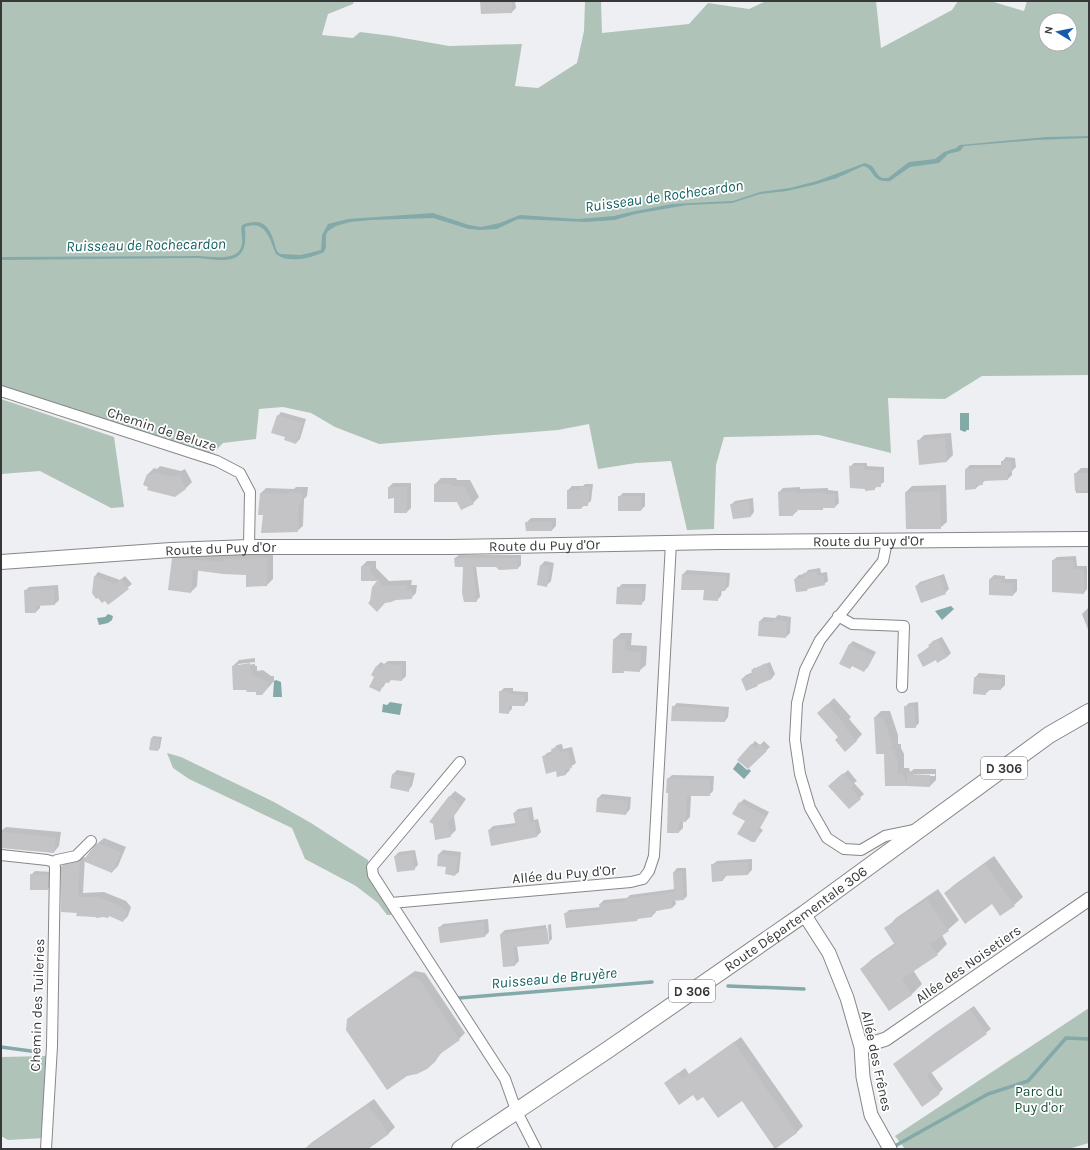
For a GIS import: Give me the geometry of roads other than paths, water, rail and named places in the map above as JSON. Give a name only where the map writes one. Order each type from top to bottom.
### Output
[{"type":"main road","name":"Route du Puy d'Or","points":[[1,562],[171,550],[249,547],[450,547],[671,543],[1089,539]]},
{"type":"main road","name":"Route Départementale 306","points":[[460,1149],[609,1049],[804,914],[1049,734],[1089,712]]},
{"type":"street","name":"Chemin de Beluze","points":[[1,391],[217,461],[240,473],[250,492],[249,547]]},
{"type":"street","points":[[887,542],[883,562],[820,640],[805,670],[797,704],[795,740],[800,774],[810,808],[827,838],[844,849],[861,850],[885,836],[922,828]]},
{"type":"street","name":"Allée du Puy d'Or","points":[[391,903],[630,882],[643,879],[649,871],[654,856],[671,543]]},
{"type":"street","points":[[838,616],[852,624],[904,626],[902,687]]},
{"type":"street","points":[[460,762],[372,867],[373,875],[505,1079],[516,1110],[536,1149]]},
{"type":"street","points":[[1,855],[54,862],[56,860],[76,856],[91,841]]},
{"type":"street","name":"Chemin des Tuileries","points":[[46,1149],[52,1046],[54,862]]},
{"type":"street","name":"Allée des Noisetiers","points":[[861,1047],[886,1040],[1089,899]]},
{"type":"street","name":"Allée des Frênes","points":[[804,914],[829,953],[847,998],[861,1047],[863,1078],[871,1115],[890,1149]]},
{"type":"water","points":[[1089,136],[1089,138],[1037,140],[964,146],[960,151],[948,154],[939,163],[910,167],[890,181],[879,180],[867,167],[863,166],[837,178],[813,185],[787,191],[760,194],[732,203],[687,205],[635,214],[615,220],[586,222],[518,219],[497,229],[480,230],[469,229],[433,218],[350,222],[336,226],[328,231],[326,235],[326,247],[324,252],[300,259],[287,259],[276,254],[266,232],[258,226],[252,225],[245,227],[245,242],[241,253],[237,257],[224,260],[198,258],[1,260],[1,257],[224,257],[236,254],[240,250],[242,244],[242,225],[257,222],[262,223],[271,233],[277,251],[280,254],[301,255],[321,250],[322,235],[328,224],[348,219],[433,213],[469,225],[481,227],[500,223],[520,215],[578,219],[614,216],[672,204],[733,201],[760,192],[790,188],[817,181],[865,163],[872,166],[882,178],[888,178],[909,162],[935,159],[944,152],[960,145],[1046,137]]},
{"type":"water","points":[[960,413],[969,413],[969,430],[965,432],[960,430]]},
{"type":"water","points":[[951,606],[954,609],[942,620],[935,611]]},
{"type":"water","points":[[108,614],[113,616],[112,620],[108,623],[99,625],[97,618],[105,617]]},
{"type":"water","points":[[276,680],[281,682],[282,697],[273,697],[274,681]]},
{"type":"water","points":[[390,702],[402,704],[400,715],[382,712],[383,704],[387,705]]},
{"type":"water","points":[[738,762],[747,770],[749,769],[751,771],[744,779],[733,769]]},
{"type":"waterway","name":"Ruisseau de Bruyère","points":[[459,998],[652,982]]},
{"type":"waterway","name":"Ruisseau de Bruyère","points":[[728,986],[804,989]]},
{"type":"waterway","name":"Ruisseau de Bruyère","points":[[893,1147],[988,1094],[1028,1081],[1066,1038],[1089,1039]]},
{"type":"waterway","name":"Ruisseau de Bruyère","points":[[1,1047],[38,1052]]},
{"type":"water label","name":"Ruisseau de Rochecardon","points":[[664,196]]},
{"type":"water label","name":"Ruisseau de Rochecardon","points":[[146,245]]},
{"type":"park label","name":"Parc du Puy d'or","points":[[1039,1100]]}]
